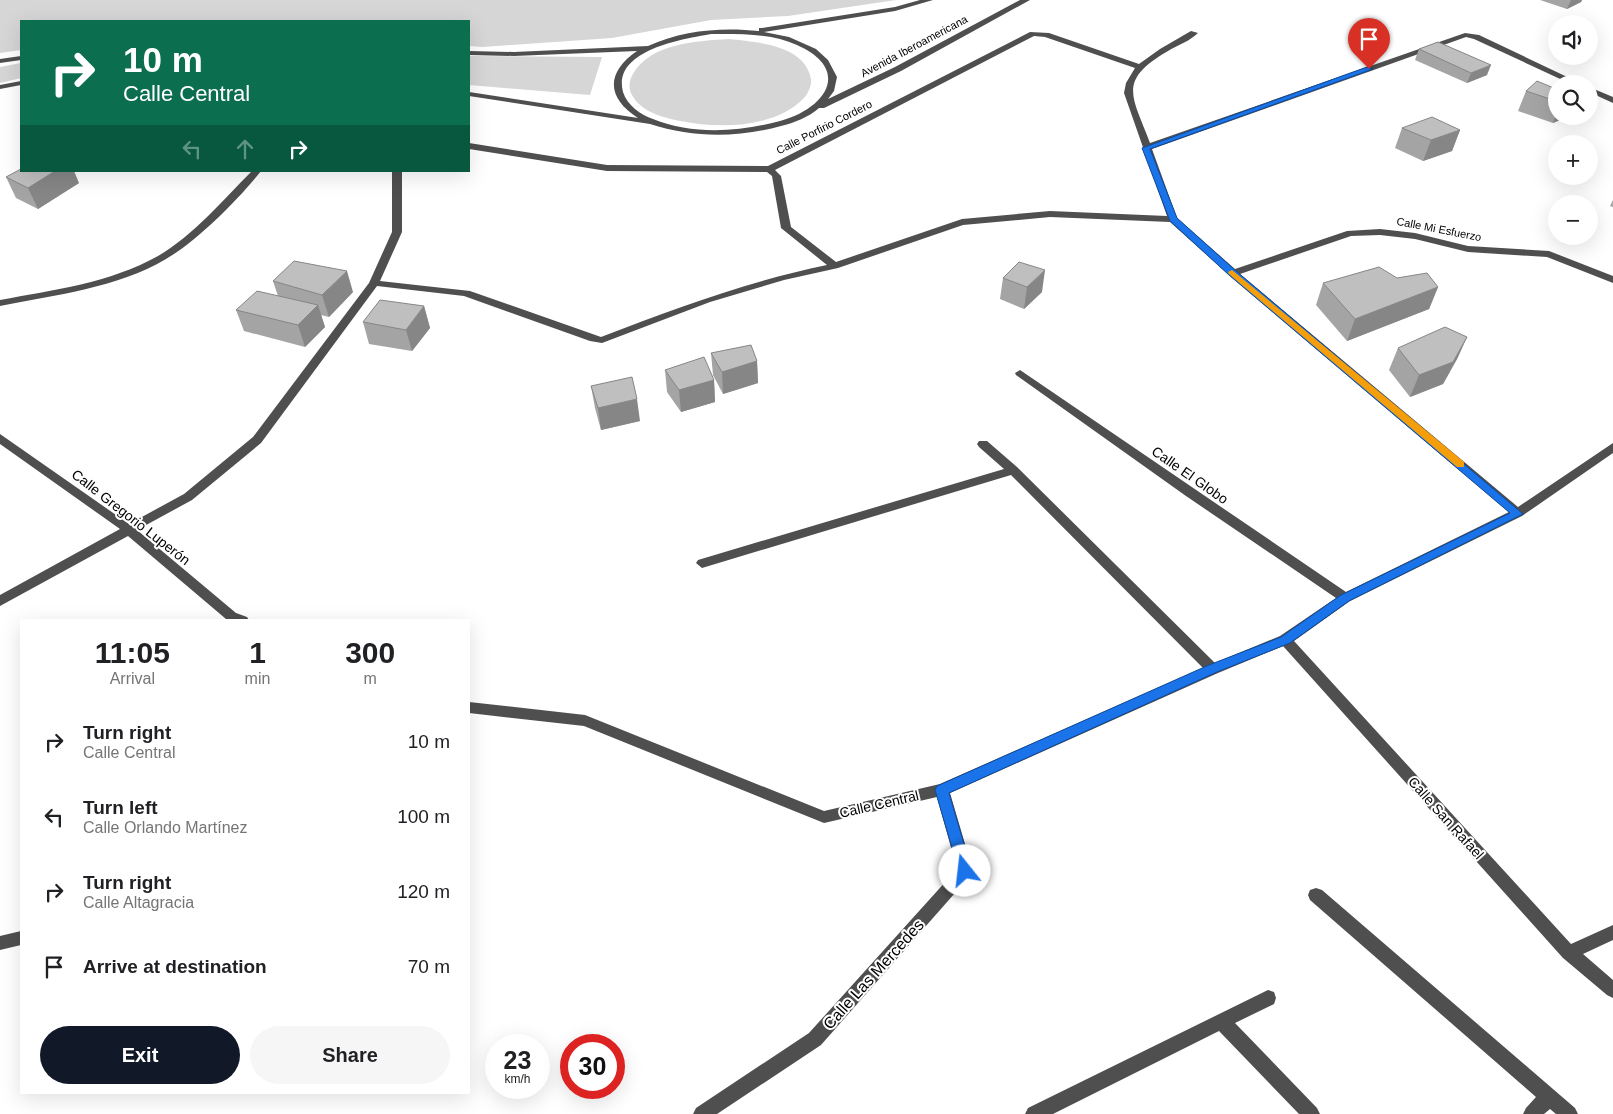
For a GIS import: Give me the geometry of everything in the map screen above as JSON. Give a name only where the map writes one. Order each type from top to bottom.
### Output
[{"type":"street","points":[[655,123],[631,110],[618,94],[617,77],[628,61],[649,48],[678,37],[711,32],[745,32],[802,26],[876,13],[929,0]]},
{"type":"street","name":"Avenida Iberoamericana","points":[[655,123],[685,131],[737,132],[755,131],[787,123],[898,68],[1026,0]]},
{"type":"street","points":[[745,32],[778,37],[806,47],[825,60],[833,77],[829,94],[812,111]]},
{"type":"street","points":[[1194,33],[1140,67],[1130,79],[1128,93],[1173,220],[1518,514]]},
{"type":"street","name":"Calle Porfirio Cordero","points":[[470,146],[607,168],[770,169],[1034,34],[1046,35],[1140,67]]},
{"type":"street","points":[[1146,148],[1468,35],[1558,75]]},
{"type":"street","points":[[470,53],[514,54],[649,48]]},
{"type":"street","points":[[0,62],[20,58]]},
{"type":"street","points":[[0,87],[20,83]]},
{"type":"street","points":[[1598,93],[1613,100]]},
{"type":"street","points":[[470,94],[574,112],[655,123]]},
{"type":"street","points":[[770,169],[776,176],[786,228],[835,266]]},
{"type":"street","points":[[0,302],[79,287],[156,260],[179,246],[256,172]]},
{"type":"street","points":[[0,601],[188,497],[257,440],[374,283],[397,232],[397,172]]},
{"type":"street","points":[[374,283],[466,293],[594,340],[602,340],[706,300],[782,277],[835,266],[962,222],[1050,214],[1173,220]]},
{"type":"street","name":"Calle Mi Esfuerzo","points":[[1233,273],[1350,233],[1380,232],[1415,236],[1468,249],[1550,254],[1613,280]]},
{"type":"street","name":"Calle El Globo","points":[[1020,373],[1190,493],[1345,598]]},
{"type":"street","name":"Calle Gregorio Luperón","points":[[0,438],[129,530],[231,616],[239,619]]},
{"type":"street","points":[[984,444],[1013,470],[1213,669]]},
{"type":"street","name":"Calle Central","points":[[470,707],[585,721],[824,816],[942,790],[1213,669],[1285,640],[1345,598],[1518,514],[1613,447]]},
{"type":"street","points":[[702,563],[1013,470]]},
{"type":"street","name":"Calle San Rafael","points":[[1285,640],[1569,953],[1613,990]]},
{"type":"street","name":"Calle Las Mercedes","points":[[702,1114],[815,1039],[965,871],[942,790]]},
{"type":"street","points":[[1316,895],[1569,1114]]},
{"type":"street","points":[[1569,953],[1613,932]]},
{"type":"street","points":[[0,943],[20,938]]},
{"type":"street","points":[[1034,1114],[1268,998]]},
{"type":"street","points":[[1222,1022],[1311,1114]]},
{"type":"street","points":[[1532,1114],[1549,1097]]},
{"type":"shaded area","points":[[0,0],[896,0],[788,16],[711,20],[612,38],[483,47],[470,46],[470,20],[20,20],[20,50],[0,53]]},
{"type":"shaded area","points":[[729,39],[765,44],[790,52],[807,68],[811,79],[810,87],[805,97],[791,109],[762,121],[745,124],[712,125],[696,124],[660,116],[641,106],[632,95],[630,82],[632,76],[641,64],[651,56],[663,50],[689,43]]},
{"type":"shaded area","points":[[470,56],[602,57],[590,95],[470,85]]},
{"type":"shaded area","points":[[20,63],[20,78],[0,83],[0,67]]},
{"type":"building","points":[[1438,42],[1491,65],[1471,73],[1419,49]]},
{"type":"building","points":[[1537,81],[1548,86],[1548,98],[1526,91]]},
{"type":"building","points":[[1432,117],[1460,130],[1431,140],[1402,128]]},
{"type":"building","points":[[20,170],[20,172],[53,172],[28,188],[6,177]]},
{"type":"building","points":[[294,261],[347,271],[322,295],[273,281]]},
{"type":"building","points":[[1019,262],[1045,270],[1027,287],[1003,278]]},
{"type":"building","points":[[1379,267],[1397,278],[1427,273],[1438,287],[1355,319],[1323,283]]},
{"type":"building","points":[[257,291],[318,305],[298,325],[236,310]]},
{"type":"building","points":[[380,300],[424,306],[406,330],[363,322]]},
{"type":"building","points":[[1445,327],[1467,337],[1453,362],[1419,375],[1398,348]]},
{"type":"building","points":[[751,345],[757,361],[722,372],[711,353]]},
{"type":"building","points":[[704,357],[714,380],[679,390],[665,370]]},
{"type":"building","points":[[632,377],[637,399],[598,408],[591,386]]},
{"type":"slow traffic","points":[[1232,272],[1460,465]]},
{"type":"route","points":[[965,871],[942,790],[1213,669],[1285,640],[1345,598],[1518,514],[1173,220],[1146,148],[1369,69]]}]
